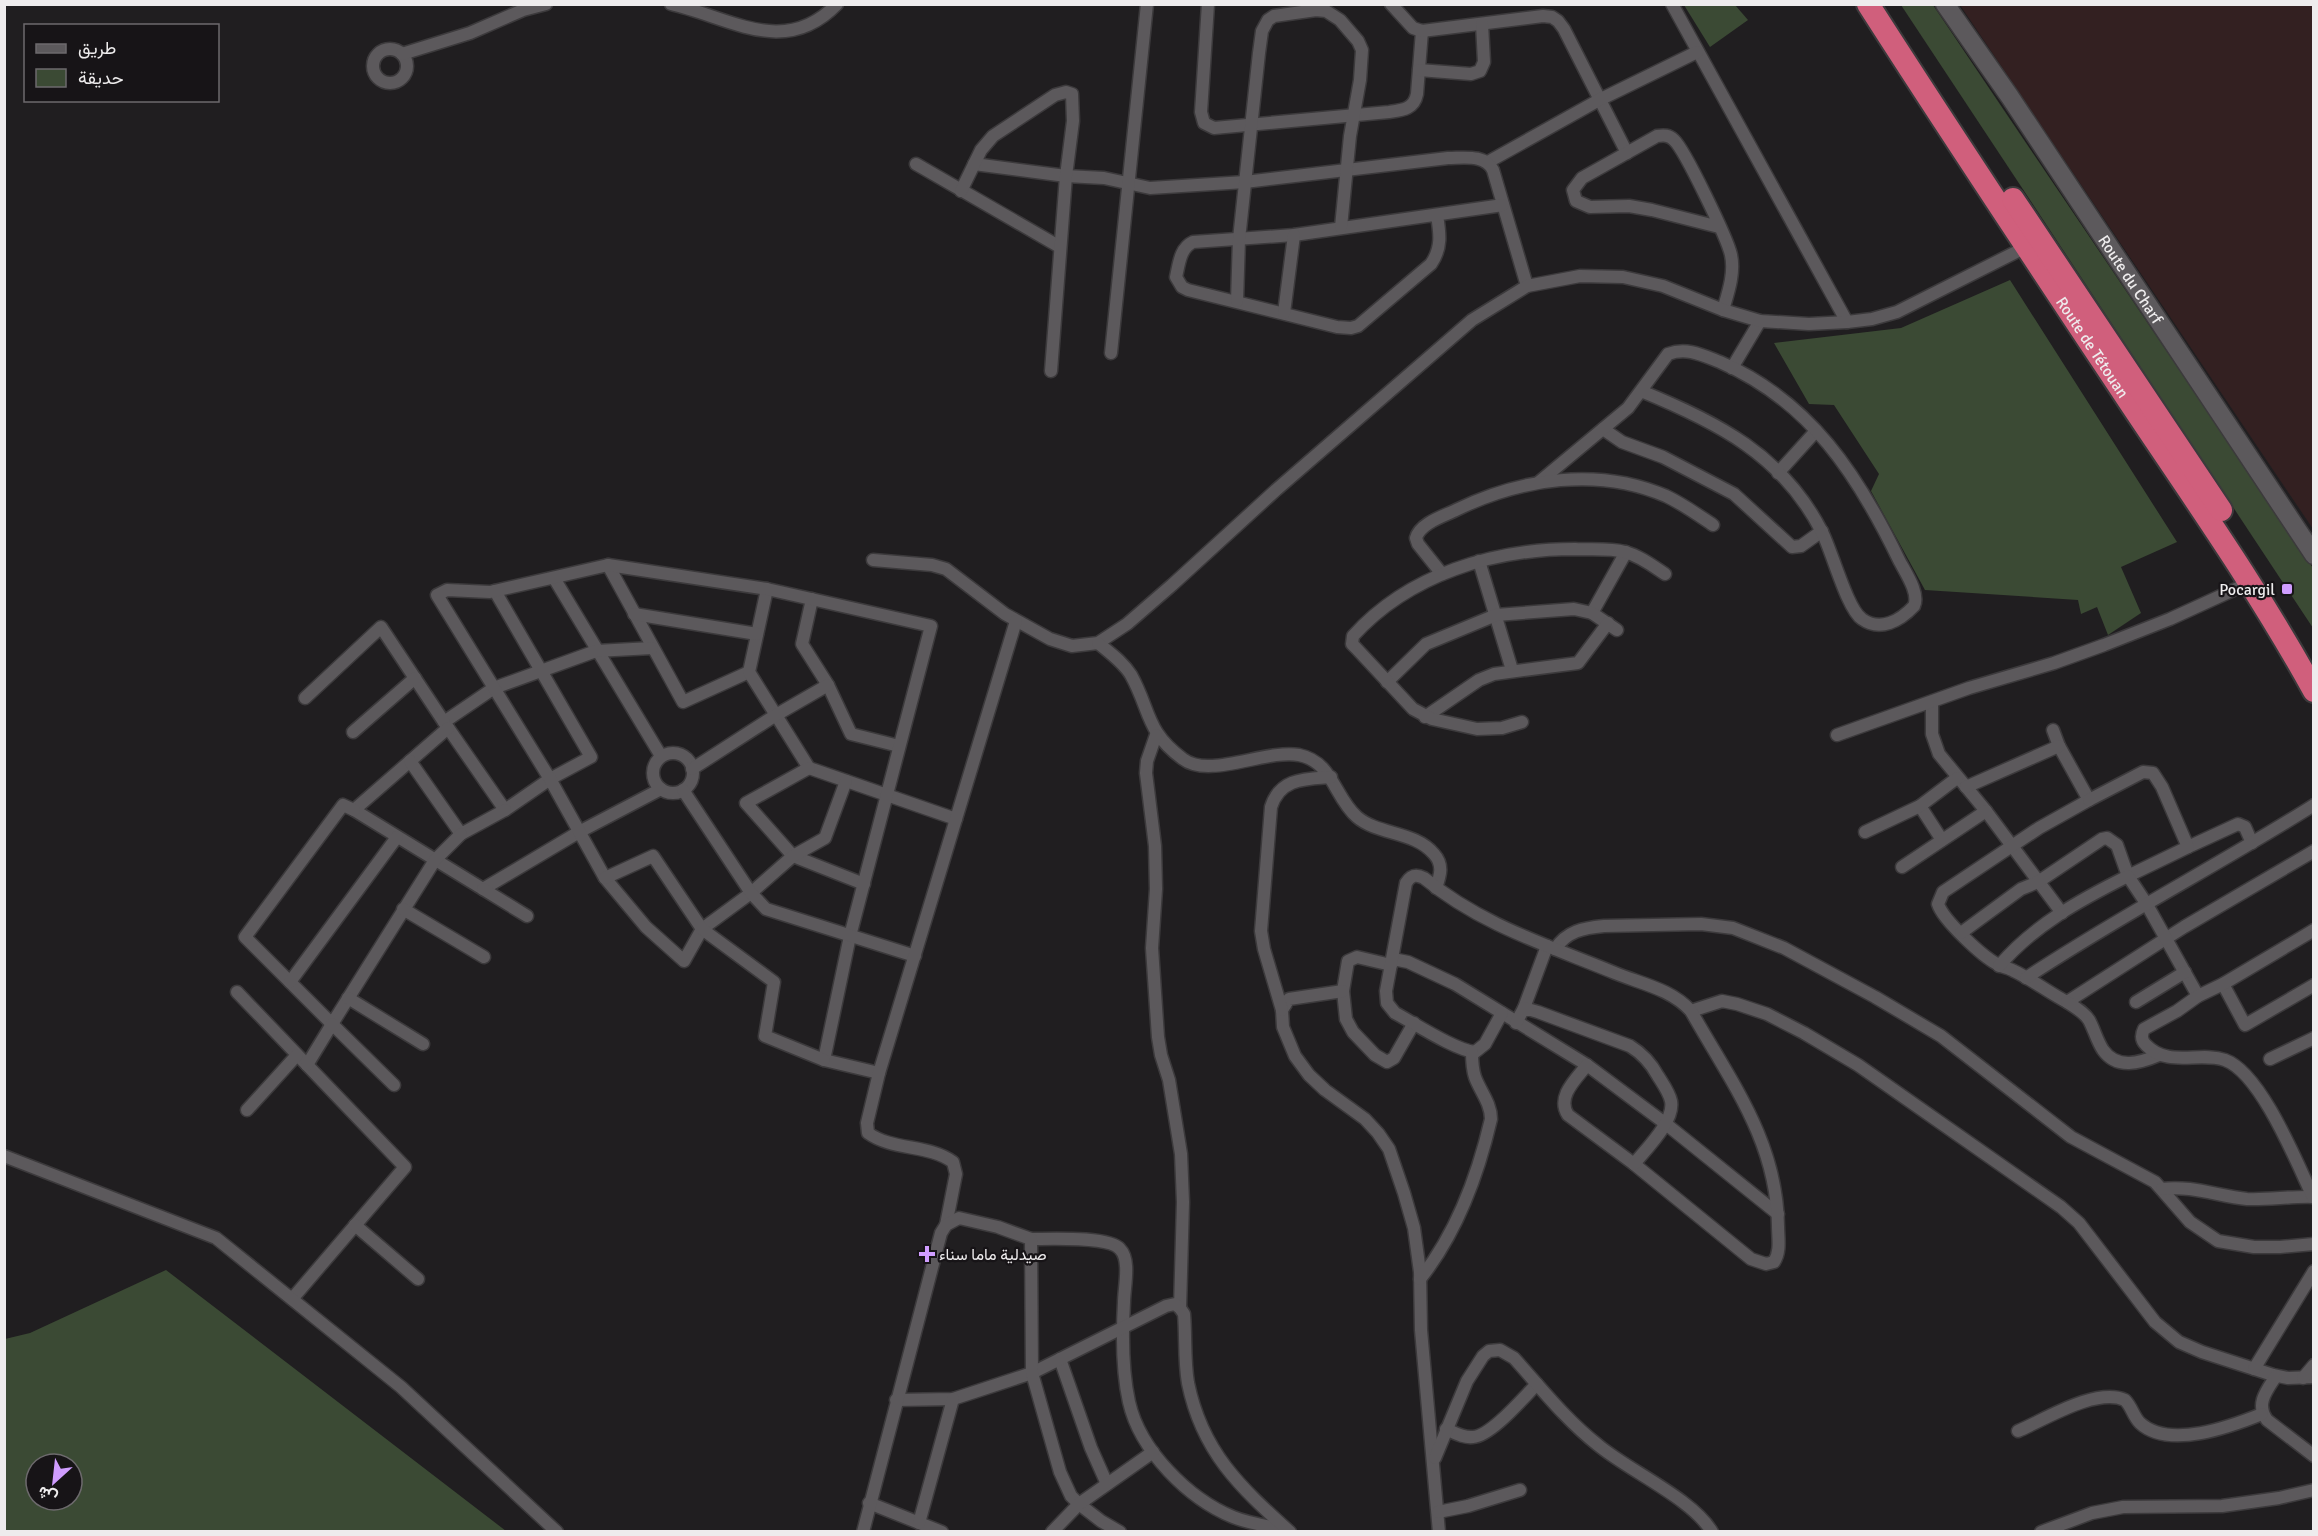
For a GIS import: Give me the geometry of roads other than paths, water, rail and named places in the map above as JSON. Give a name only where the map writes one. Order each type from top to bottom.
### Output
[{"type":"highway","name":"Route de Tétouan","points":[[1868,4],[2026,247],[2251,582],[2313,691]]},
{"type":"highway","name":"Route de Tétouan","points":[[1886,4],[2256,562],[2313,660]]},
{"type":"street","points":[[402,54],[470,33],[523,10],[546,4]]},
{"type":"street","points":[[672,4],[734,23],[782,32],[800,30],[812,24],[837,4]]},
{"type":"street","points":[[1111,353],[1147,4]]},
{"type":"street","points":[[1208,4],[1201,118],[1204,123],[1214,128],[1353,113],[1389,112],[1410,107],[1417,99],[1422,31]]},
{"type":"street","points":[[1391,4],[1413,28],[1422,31],[1543,16],[1552,17],[1558,21],[1627,153]]},
{"type":"street","points":[[1672,4],[1847,322]]},
{"type":"street","name":"Route du Charf","points":[[1945,4],[2010,97],[2313,555]]},
{"type":"street","points":[[1237,301],[1239,239],[1259,53],[1265,25],[1274,16],[1302,10],[1316,10],[1332,14],[1350,31],[1362,50],[1341,227]]},
{"type":"street","points":[[1419,70],[1471,74],[1480,70],[1484,62],[1482,24]]},
{"type":"street","points":[[1488,162],[1599,100],[1697,52]]},
{"type":"street","points":[[961,191],[981,150],[993,136],[1046,100],[1066,92],[1072,94],[1074,104],[1071,150],[1066,176],[1051,371]]},
{"type":"street","points":[[1719,227],[1629,206],[1590,207],[1576,201],[1573,190],[1576,184],[1657,136],[1664,135],[1674,140],[1719,227],[1731,255],[1732,271],[1723,310]]},
{"type":"street","points":[[974,164],[1129,183],[1150,188],[1245,182],[1448,158],[1478,159],[1488,162],[1493,170],[1527,286]]},
{"type":"street","points":[[916,164],[1060,247]]},
{"type":"street","points":[[1437,215],[1440,235],[1437,255],[1412,282],[1358,326],[1351,328],[1337,327],[1188,290],[1182,287],[1176,277],[1180,258],[1188,244],[1193,242],[1294,235],[1503,205]]},
{"type":"street","points":[[1284,313],[1294,235]]},
{"type":"street","points":[[873,560],[932,565],[946,569],[1016,621],[1050,639],[1072,646],[1098,644],[1127,624],[1163,593],[1276,490],[1472,320],[1527,286],[1580,276],[1623,277],[1663,286],[1723,310],[1760,321],[1798,324],[1847,322],[1872,319],[1897,312],[2026,247]]},
{"type":"street","points":[[1732,368],[1760,321]]},
{"type":"street","points":[[1539,482],[1628,408],[1668,354],[1687,350],[1699,353],[1732,368],[1783,400],[1797,411],[1836,452],[1865,496],[1913,590],[1916,598],[1914,606],[1882,627],[1860,619],[1849,600],[1822,531],[1805,505],[1778,472],[1752,448],[1728,431],[1705,418],[1641,391]]},
{"type":"street","points":[[1603,429],[1622,442],[1663,457],[1734,494],[1792,547],[1801,546],[1822,531]]},
{"type":"street","points":[[1778,472],[1816,431]]},
{"type":"street","points":[[1442,574],[1418,544],[1416,538],[1421,529],[1463,507],[1539,482],[1576,478],[1636,486],[1666,496],[1713,525]]},
{"type":"street","points":[[1522,722],[1486,730],[1425,717],[1413,709],[1352,644],[1353,636],[1384,608],[1411,589],[1442,574],[1479,561],[1514,553],[1550,549],[1626,552],[1665,574]]},
{"type":"street","points":[[1592,613],[1626,552]]},
{"type":"street","points":[[1479,561],[1512,670]]},
{"type":"street","points":[[608,565],[683,702],[749,672]]},
{"type":"street","points":[[824,1060],[850,936],[931,626],[767,589],[608,565],[495,591],[447,590],[437,595],[550,779],[605,878],[646,927],[684,961],[702,929],[751,892],[793,856],[825,838],[846,781]]},
{"type":"street","points":[[554,578],[661,756]]},
{"type":"street","points":[[1838,735],[1969,688],[2054,663],[2104,645],[2170,619],[2251,582]]},
{"type":"street","points":[[767,589],[749,672],[809,768],[956,819]]},
{"type":"street","points":[[307,1065],[435,860],[461,834],[506,810],[550,779],[591,757],[495,591]]},
{"type":"street","points":[[812,599],[802,644],[828,685],[851,734],[899,746]]},
{"type":"street","points":[[1387,682],[1426,644],[1496,615],[1567,609],[1592,613],[1613,627],[1578,663],[1569,666],[1512,670],[1494,674],[1479,680],[1425,717]]},
{"type":"street","points":[[634,614],[757,634]]},
{"type":"street","points":[[863,1532],[941,1233],[946,1225],[956,1174],[953,1162],[943,1154],[878,1139],[868,1133],[867,1123],[879,1073],[1016,621]]},
{"type":"street","points":[[305,698],[381,627],[506,810]]},
{"type":"street","points":[[1098,644],[1123,665],[1131,675],[1141,694],[1144,709],[1156,735],[1183,759],[1193,765],[1221,765],[1257,758],[1298,755],[1319,764],[1331,777],[1350,810],[1363,821],[1411,839],[1434,853],[1441,870],[1437,888]]},
{"type":"street","points":[[354,810],[410,761],[446,725],[494,688],[596,651],[652,648]]},
{"type":"street","points":[[353,732],[415,678]]},
{"type":"street","points":[[693,769],[688,760],[680,754],[670,753],[661,756],[652,772],[654,782],[661,789],[676,793],[684,790],[689,784],[693,769],[776,715],[828,685]]},
{"type":"street","points":[[1932,703],[1931,723],[1939,754],[1986,811],[2062,912]]},
{"type":"street","points":[[2053,730],[2059,746],[2089,800]]},
{"type":"street","points":[[1156,735],[1146,761],[1155,846],[1152,965],[1158,1037],[1169,1080],[1181,1154],[1183,1202],[1180,1308],[1184,1314],[1188,1382],[1197,1418],[1218,1459],[1233,1477],[1289,1531]]},
{"type":"street","points":[[1966,787],[2059,746]]},
{"type":"street","points":[[410,761],[461,834]]},
{"type":"street","points":[[809,768],[746,803],[793,856],[864,884]]},
{"type":"street","points":[[2159,1054],[2138,1064],[2120,1062],[2110,1057],[2103,1050],[2088,1018],[2067,1002],[2046,992],[2012,969],[1999,966],[1987,958],[1949,922],[1939,908],[1941,895],[1999,854],[2012,848],[2039,828],[2143,771],[2153,773],[2162,787],[2188,847]]},
{"type":"street","points":[[1331,777],[1287,783],[1271,807],[1261,931],[1264,950],[1282,1010],[1286,1036],[1295,1056],[1325,1090],[1365,1119],[1389,1149],[1414,1228],[1440,1532]]},
{"type":"street","points":[[1865,832],[1920,806],[1957,778]]},
{"type":"street","points":[[483,889],[579,832],[661,789]]},
{"type":"street","points":[[684,790],[751,892],[766,909],[915,956]]},
{"type":"street","points":[[394,1085],[245,937],[343,805],[527,916]]},
{"type":"street","points":[[2026,978],[2082,940],[2252,843],[2313,805]]},
{"type":"street","points":[[1920,806],[1942,840]]},
{"type":"street","points":[[1902,867],[1986,811]]},
{"type":"street","points":[[1999,966],[2029,935],[2062,912],[2127,876],[2238,824],[2245,827],[2252,843]]},
{"type":"street","points":[[290,982],[397,837]]},
{"type":"street","points":[[1961,933],[2021,889],[2038,882],[2102,838],[2107,838],[2117,845],[2127,876],[2146,903],[2198,996]]},
{"type":"street","points":[[2067,1002],[2166,939],[2313,851]]},
{"type":"street","points":[[605,878],[653,856],[702,929],[774,982],[765,1036],[824,1060],[879,1073]]},
{"type":"street","points":[[1502,1013],[1485,1044],[1472,1052],[1395,1013],[1387,1003],[1386,991],[1409,879],[1419,875],[1458,904],[1487,920],[1551,948],[1672,994],[1691,1011],[1755,1121],[1773,1174],[1778,1214],[1779,1250],[1777,1257],[1770,1264],[1751,1259],[1634,1164],[1568,1115],[1563,1104],[1568,1091],[1587,1065]]},
{"type":"street","points":[[404,909],[484,957]]},
{"type":"street","points":[[1516,1023],[1551,948],[1567,935],[1590,927],[1604,926],[1701,924],[1733,928],[1761,938],[1820,966],[1918,1022],[1964,1053],[2071,1137],[2090,1149],[2144,1175],[2162,1189],[2190,1222],[2218,1241],[2263,1247],[2313,1244]]},
{"type":"street","points":[[2162,1189],[2179,1186],[2247,1199],[2313,1197],[2265,1101],[2246,1074],[2226,1060],[2174,1058],[2159,1054],[2142,1040],[2144,1029],[2313,930]]},
{"type":"street","points":[[1414,1023],[1394,1058],[1389,1062],[1383,1062],[1353,1032],[1346,1019],[1343,991],[1346,967],[1350,959],[1357,957],[1408,962],[1455,984],[1587,1065],[1666,1124],[1778,1214]]},
{"type":"street","points":[[2136,1002],[2185,972]]},
{"type":"street","points":[[2223,984],[2245,1025],[2313,985]]},
{"type":"street","points":[[1282,1010],[1289,999],[1343,991]]},
{"type":"street","points":[[237,992],[405,1167],[292,1299]]},
{"type":"street","points":[[348,998],[423,1044]]},
{"type":"street","points":[[1691,1011],[1722,1001],[1737,1004],[1767,1014],[1858,1065],[2066,1211],[2079,1223],[2137,1300],[2168,1334],[2179,1342],[2202,1352],[2276,1376],[2308,1377],[2313,1365]]},
{"type":"street","points":[[1524,1008],[1602,1035],[1640,1052],[1650,1063],[1669,1094],[1672,1112],[1666,1124],[1634,1164]]},
{"type":"street","points":[[2270,1059],[2313,1038]]},
{"type":"street","points":[[1420,1279],[1449,1234],[1466,1196],[1491,1119],[1491,1111],[1475,1078],[1472,1052]]},
{"type":"street","points":[[247,1110],[297,1055]]},
{"type":"street","points":[[4,1156],[216,1238],[401,1386],[557,1532]]},
{"type":"street","points":[[946,1225],[958,1218],[966,1219],[1031,1239],[1100,1242],[1114,1244],[1119,1248],[1125,1259],[1124,1366],[1130,1404],[1153,1452],[1168,1472],[1213,1507],[1234,1517],[1289,1531]]},
{"type":"street","points":[[355,1225],[418,1279]]},
{"type":"street","points":[[1031,1239],[1032,1373],[1060,1472],[1071,1496],[1120,1532]]},
{"type":"street","points":[[2254,1369],[2313,1271]]},
{"type":"street","points":[[896,1400],[953,1400],[1032,1373],[1169,1304],[1180,1308]]},
{"type":"street","points":[[1433,1462],[1473,1371],[1489,1351],[1495,1349],[1507,1353],[1600,1448],[1695,1512],[1712,1532]]},
{"type":"street","points":[[1060,1359],[1091,1448],[1107,1484]]},
{"type":"street","points":[[2276,1376],[2262,1401],[2262,1414],[2313,1456]]},
{"type":"street","points":[[1446,1429],[1465,1437],[1480,1436],[1537,1384]]},
{"type":"street","points":[[2018,1431],[2070,1407],[2105,1397],[2125,1400],[2141,1424],[2150,1430],[2170,1434],[2199,1434],[2222,1429],[2262,1414]]},
{"type":"street","points":[[919,1523],[953,1400]]},
{"type":"street","points":[[1052,1532],[1079,1504],[1153,1452]]},
{"type":"street","points":[[1438,1512],[1468,1506],[1520,1490]]},
{"type":"street","points":[[2041,1532],[2092,1513],[2114,1508],[2222,1506],[2279,1498],[2313,1490]]},
{"type":"street","points":[[870,1503],[942,1532]]},
{"type":"place","name":"Pocargil","points":[[2287,589]]},
{"type":"place","name":"صيدلية ماما سناء","points":[[927,1254]]}]
